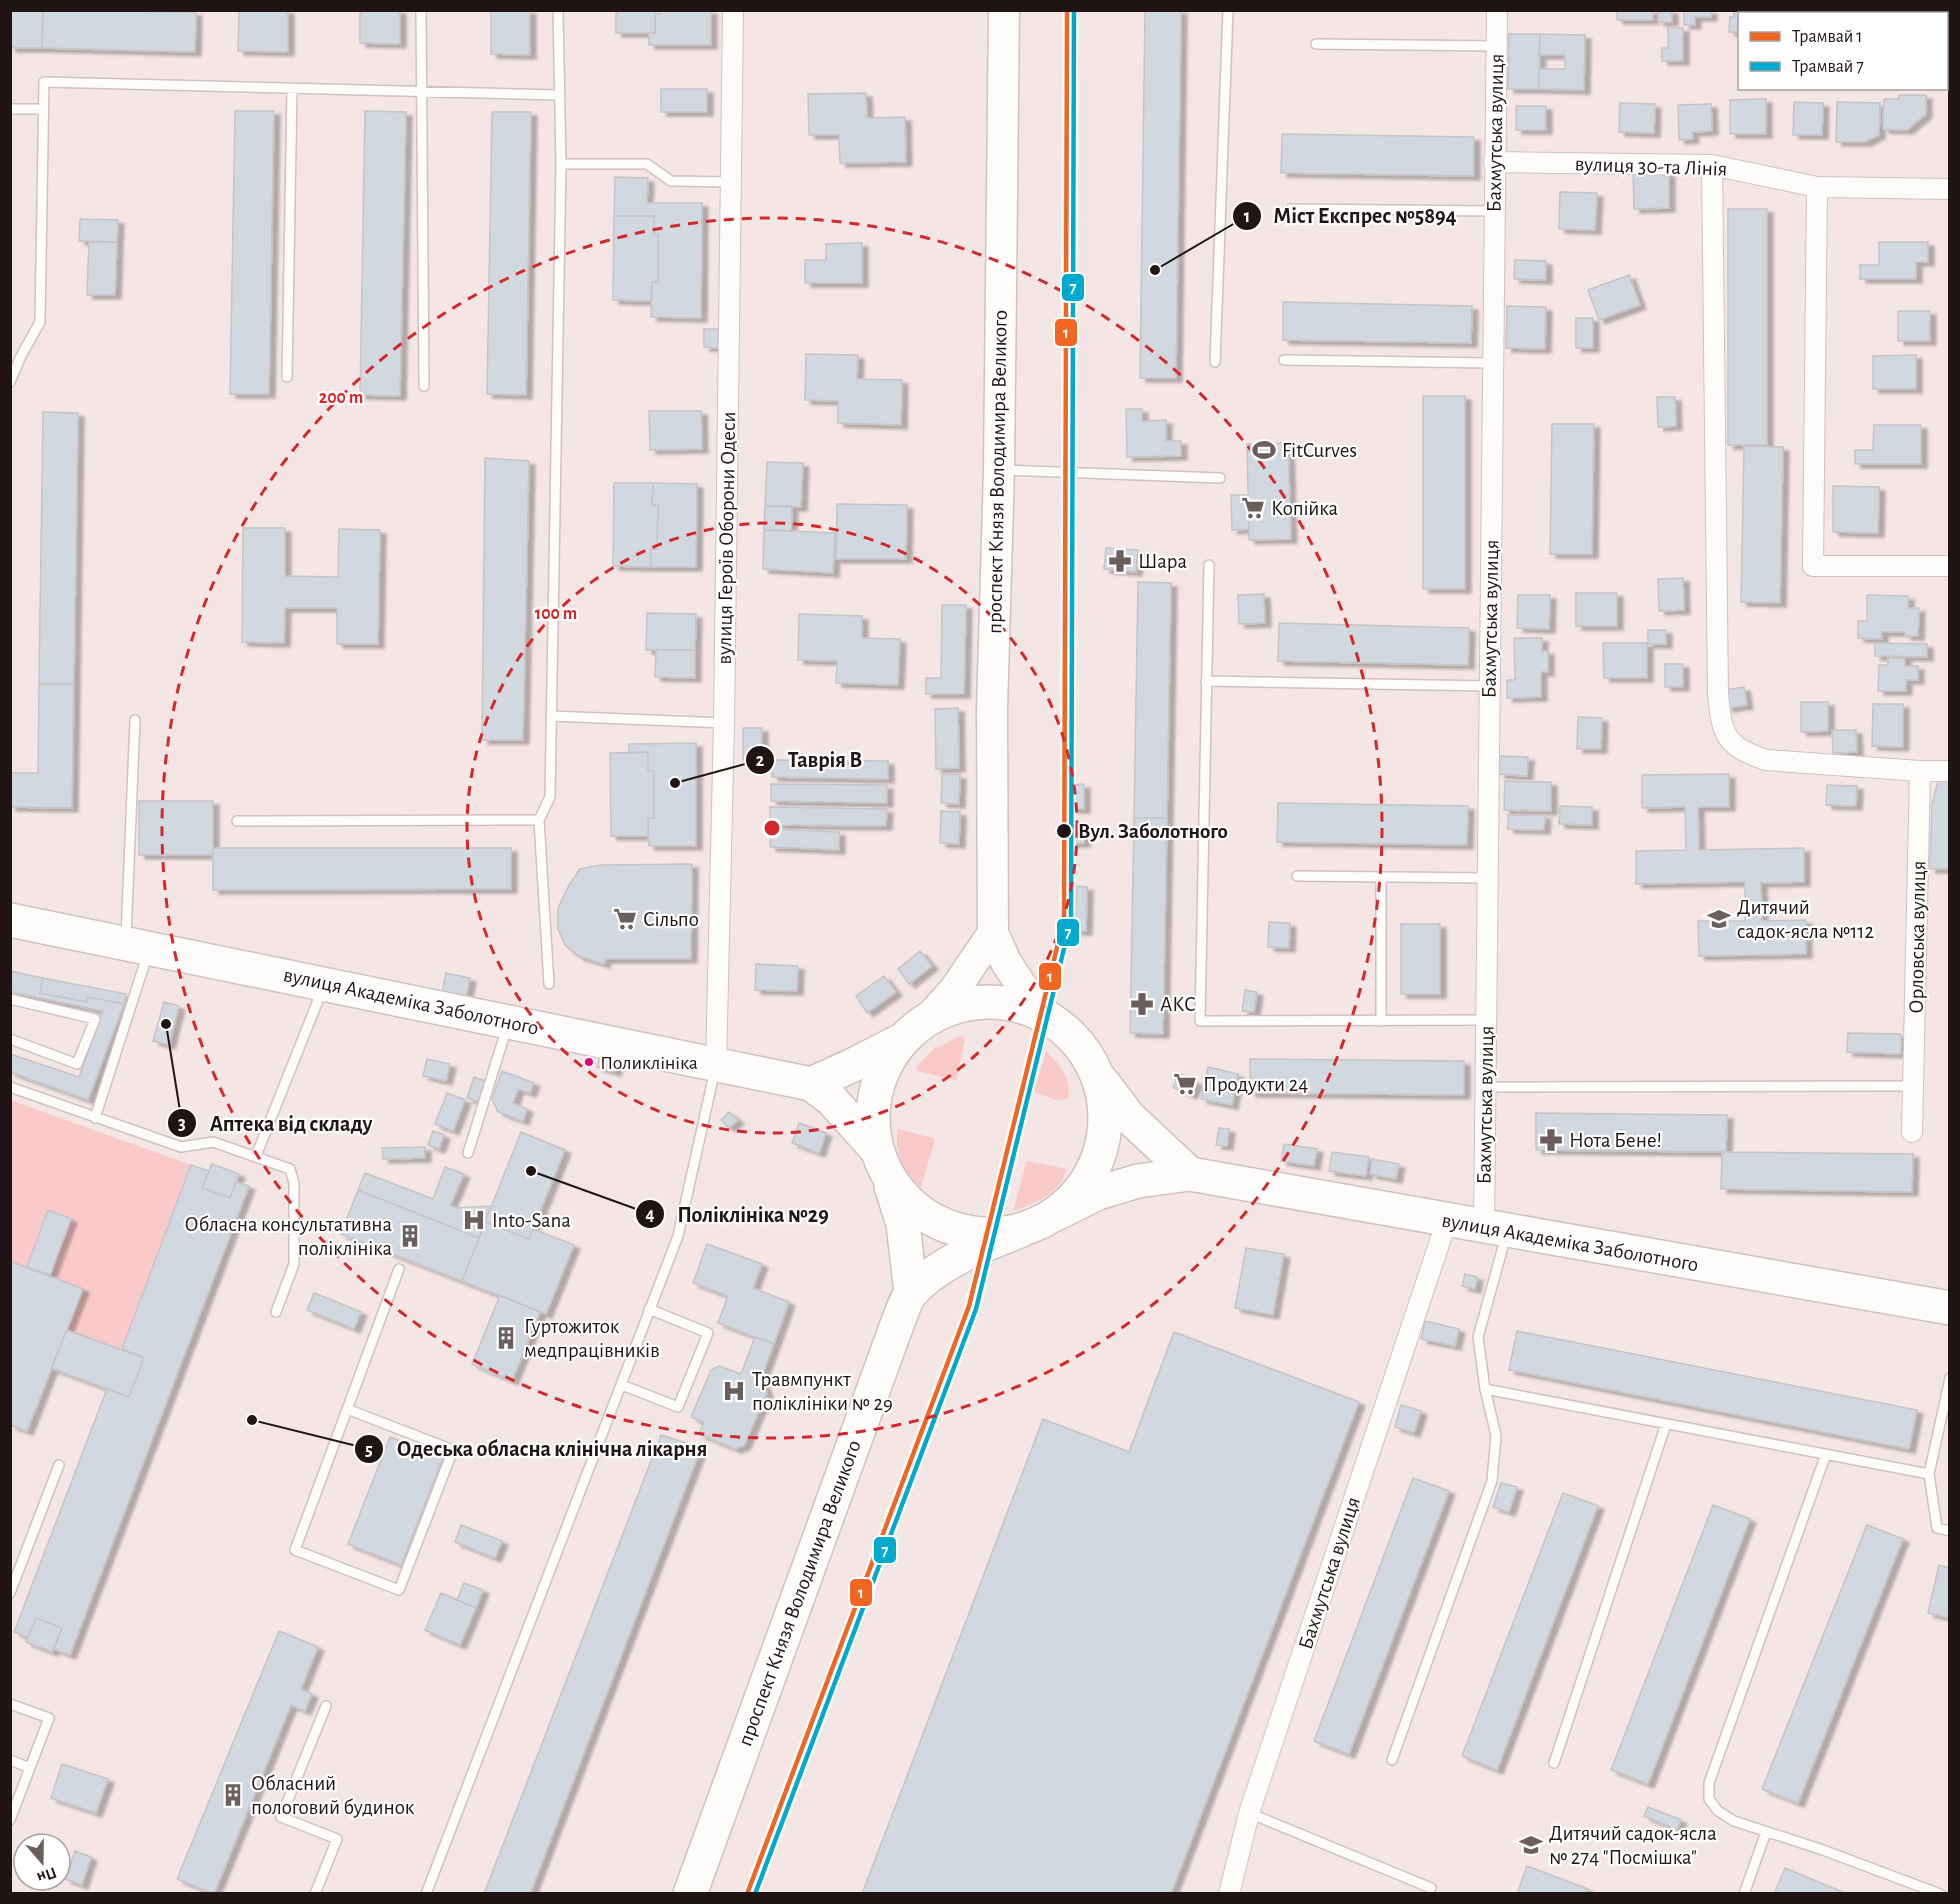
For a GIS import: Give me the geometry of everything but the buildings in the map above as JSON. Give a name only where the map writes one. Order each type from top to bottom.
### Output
[{"type":"highway","name":"вулиця Академіка Заболотного","points":[[10,920],[810,1084],[832,1100],[875,1148]]},
{"type":"highway","points":[[810,1084],[900,1041],[932,1016],[964,1003],[998,1001],[1032,1009],[1070,1033],[1087,1054],[1099,1078],[1129,1117],[1190,1174]]},
{"type":"highway","points":[[900,1041],[880,1073],[871,1110],[875,1148],[890,1182],[913,1208],[942,1226],[987,1235],[1020,1231]]},
{"type":"highway","points":[[1054,1215],[1082,1188],[1100,1154],[1106,1116],[1099,1078]]},
{"type":"highway","name":"вулиця Академіка Заболотного","points":[[1020,1231],[1098,1193],[1138,1181],[1190,1174],[1950,1308]]},
{"type":"highway","name":"проспект Князя Володимира Великого","points":[[890,1182],[903,1224],[911,1293]]},
{"type":"highway","name":"проспект Князя Володимира Великого","points":[[690,1893],[891,1341],[911,1293],[939,1270],[970,1251],[1020,1231]]},
{"type":"main road","name":"проспект Князя Володимира Великого","points":[[1004,10],[999,470],[992,709],[993,933],[1006,962],[1021,985],[1048,1017]]},
{"type":"main road","points":[[932,1016],[955,989],[993,933]]},
{"type":"street","name":"вулиця Героїв Оборони Одеси","points":[[716,1065],[724,723],[733,10]]},
{"type":"street","name":"Бахмутська вулиця","points":[[1496,1229],[1485,1087],[1497,10]]},
{"type":"street","name":"вулиця 30-та Лінія","points":[[1494,162],[1712,165],[1817,187],[1950,189]]},
{"type":"street","points":[[1712,165],[1718,694],[1720,718],[1727,737],[1742,752],[1766,760],[1950,771]]},
{"type":"street","points":[[1817,187],[1813,566],[1950,566]]},
{"type":"street","name":"Орловська вулиця","points":[[1912,1132],[1920,771]]},
{"type":"street","name":"Бахмутська вулиця","points":[[1229,1893],[1249,1813],[1447,1220]]},
{"type":"lane","points":[[421,10],[424,386]]},
{"type":"lane","points":[[549,984],[539,820],[550,797],[561,164],[558,10]]},
{"type":"lane","points":[[1215,362],[1228,10]]},
{"type":"lane","points":[[1316,44],[1496,46]]},
{"type":"lane","points":[[10,382],[40,322],[44,82],[559,95]]},
{"type":"lane","points":[[287,377],[292,88]]},
{"type":"lane","points":[[10,109],[43,109]]},
{"type":"lane","points":[[561,164],[647,164],[671,181],[730,182]]},
{"type":"lane","points":[[1290,209],[1494,211]]},
{"type":"lane","points":[[1284,360],[1493,363]]},
{"type":"lane","points":[[999,470],[1220,478]]},
{"type":"lane","points":[[1209,565],[1200,1021],[1486,1020]]},
{"type":"lane","points":[[1206,681],[1490,686]]},
{"type":"lane","points":[[550,716],[724,723]]},
{"type":"lane","points":[[95,1118],[137,945],[135,720]]},
{"type":"lane","points":[[237,820],[539,820]]},
{"type":"lane","points":[[1297,876],[1487,878]]},
{"type":"lane","points":[[1381,877],[1382,1020]]},
{"type":"lane","points":[[256,1156],[325,984]]},
{"type":"lane","points":[[10,999],[95,1019],[77,1064],[10,1039]]},
{"type":"lane","points":[[468,1153],[508,1021]]},
{"type":"lane","points":[[426,1893],[678,1236],[710,1101],[716,1065]]},
{"type":"lane","points":[[1485,1087],[1913,1086]]},
{"type":"lane","points":[[10,1087],[181,1147],[213,1142],[290,1169],[294,1184],[294,1264],[276,1312]]},
{"type":"lane","points":[[1392,1760],[1492,1481],[1496,1435],[1485,1389],[1478,1337],[1496,1229]]},
{"type":"lane","points":[[347,1409],[453,1450],[399,1590],[295,1550],[347,1409],[399,1269]]},
{"type":"lane","points":[[622,1384],[678,1407],[708,1333],[649,1309]]},
{"type":"lane","points":[[1950,1378],[1929,1474],[1937,1528],[1950,1531]]},
{"type":"lane","points":[[1485,1389],[1929,1474]]},
{"type":"lane","points":[[1554,1763],[1666,1424]]},
{"type":"lane","points":[[1826,1454],[1709,1784],[1709,1799],[1718,1811],[1734,1821],[1823,1850],[1940,1893]]},
{"type":"lane","points":[[10,1593],[59,1466]]},
{"type":"lane","points":[[10,1704],[49,1718],[10,1820]]},
{"type":"lane","points":[[315,1893],[337,1839],[281,1817],[326,1706]]},
{"type":"lane","points":[[10,1760],[30,1768]]},
{"type":"lane","points":[[1249,1813],[1431,1888]]},
{"type":"lane","points":[[1744,1893],[1766,1832]]},
{"type":"shaded area","points":[[960,1036],[965,1041],[956,1080],[917,1071],[916,1067],[933,1050]]},
{"type":"shaded area","points":[[1046,1051],[1067,1079],[1069,1093],[1067,1099],[1057,1100],[1034,1092]]},
{"type":"shaded area","points":[[10,1100],[191,1165],[122,1349],[67,1330],[83,1289],[50,1275],[71,1219],[48,1211],[27,1267],[11,1261]]},
{"type":"shaded area","points":[[898,1129],[935,1140],[921,1187],[910,1176],[901,1161],[897,1145]]},
{"type":"shaded area","points":[[1027,1161],[1066,1170],[1058,1186],[1052,1192],[1013,1211]]},
{"type":"tram line","name":"1","points":[[747,1894],[969,1306],[1064,919],[1067,10]]},
{"type":"tram line","name":"7","points":[[755,1894],[976,1309],[1071,920],[1074,10]]},
{"type":"place","name":"Міст Експрес №5894","points":[[1155,270]]},
{"type":"place","name":"FitCurves","points":[[1264,450]]},
{"type":"place","name":"Копійка","points":[[1253,508]]},
{"type":"place","name":"Шара","points":[[1120,561]]},
{"type":"place","name":"Таврія В","points":[[675,783]]},
{"type":"place","name":"Вул. Заболотного","points":[[1064,831]]},
{"type":"place","name":"Сільпо","points":[[625,919]]},
{"type":"place","name":"Дитячий садок-ясла №112","points":[[1719,919]]},
{"type":"place","name":"АКС","points":[[1142,1004]]},
{"type":"place","name":"Аптека від складу","points":[[166,1024]]},
{"type":"place","name":"Поликлініка","points":[[589,1062]]},
{"type":"place","name":"Продукти 24","points":[[1185,1084]]},
{"type":"place","name":"Нота Бене!","points":[[1551,1140]]},
{"type":"place","name":"Поліклініка №29","points":[[531,1171]]},
{"type":"place","name":"Into-Sana","points":[[474,1220]]},
{"type":"place","name":"Обласна консультативна поліклініка","points":[[410,1236]]},
{"type":"place","name":"Гуртожиток медпрацівників","points":[[506,1338]]},
{"type":"place","name":"Травмпункт поліклініки № 29","points":[[734,1391]]},
{"type":"place","name":"Одеська обласна клінічна лікарня","points":[[252,1420]]},
{"type":"place","name":"Обласний пологовий будинок","points":[[233,1795]]},
{"type":"place","name":"Дитячий садок-ясла № 274 \"Посмішка\"","points":[[1531,1845]]}]
